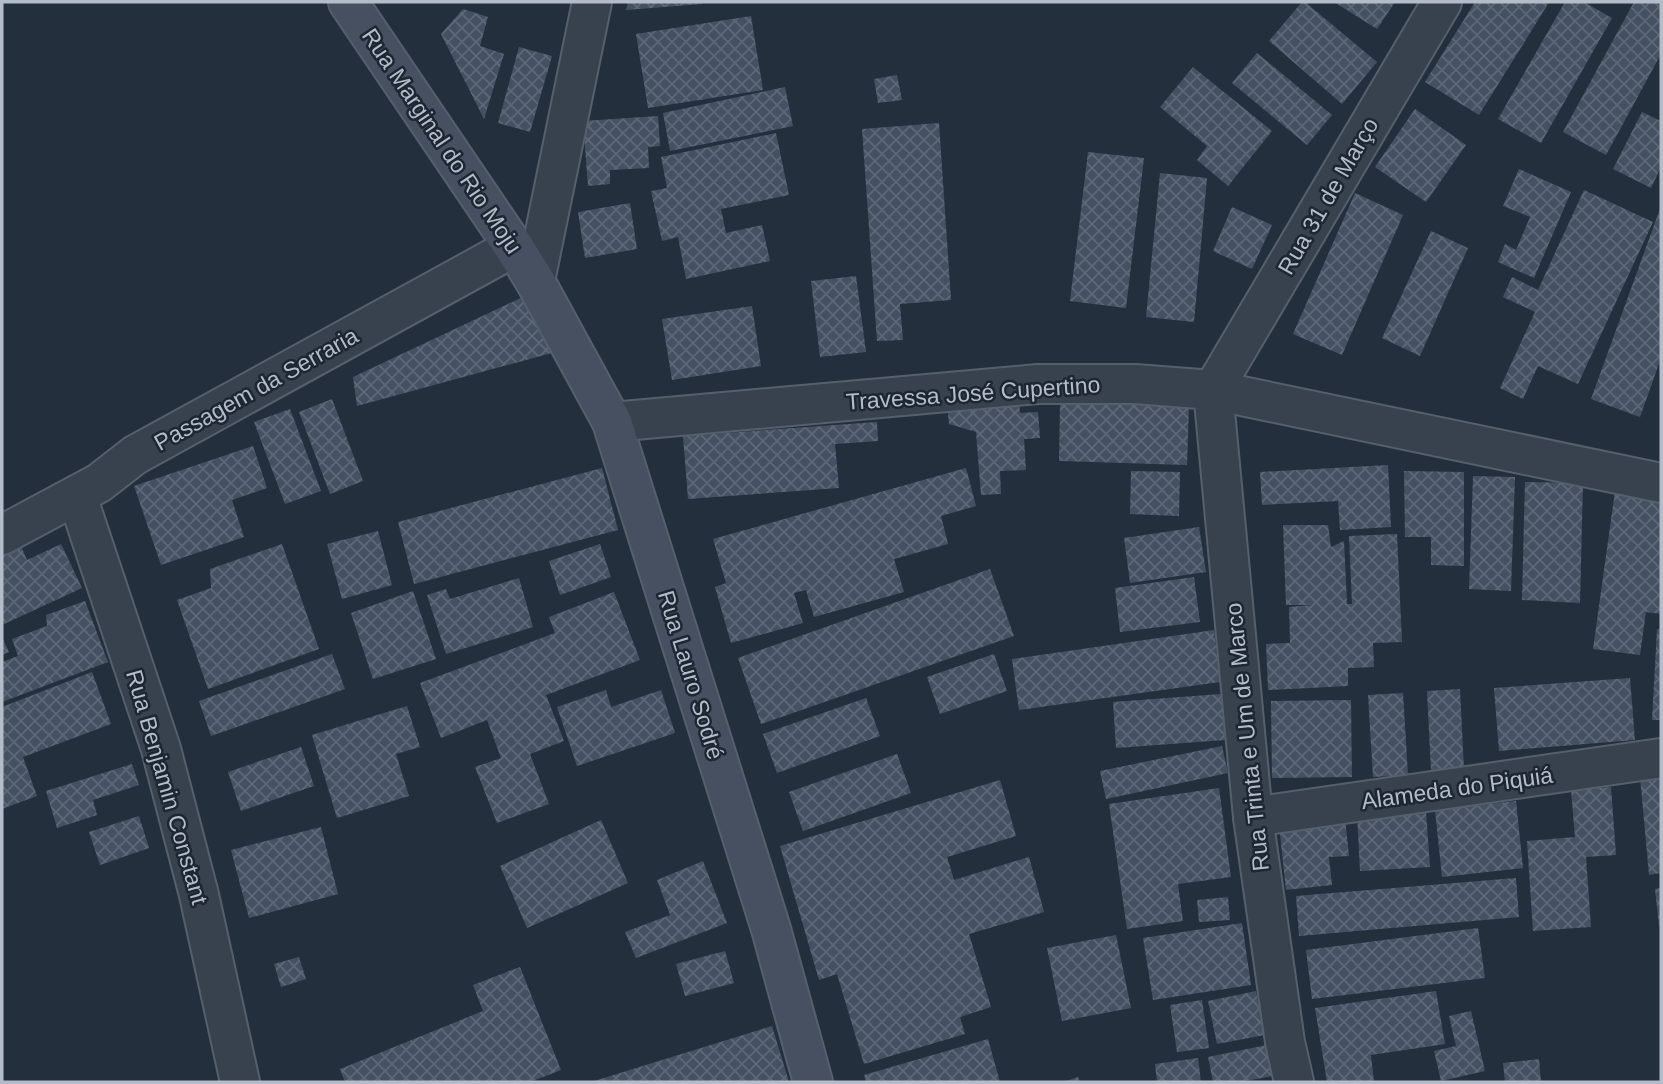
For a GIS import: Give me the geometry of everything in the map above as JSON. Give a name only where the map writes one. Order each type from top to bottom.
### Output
[{"type":"main road","name":"Rua Marginal do Rio Moju","points":[[348,2],[536,281]]},
{"type":"main road","name":"Rua Lauro Sodré","points":[[536,281],[612,422],[771,929],[813,1082]]},
{"type":"street","points":[[536,281],[592,2]]},
{"type":"street","name":"Rua 31 de Março","points":[[1213,390],[1442,2]]},
{"type":"street","name":"Passagem da Serraria","points":[[2,535],[99,483],[135,455],[514,247]]},
{"type":"street","name":"Travessa José Cupertino","points":[[612,422],[1038,384],[1135,384],[1213,390],[1661,483]]},
{"type":"street","name":"Rua Trinta e Um de Marco","points":[[1213,390],[1253,817],[1285,1042],[1294,1082]]},
{"type":"street","name":"Rua Benjamin Constant","points":[[77,496],[161,749],[199,895],[240,1082]]},
{"type":"street","name":"Alameda do Piquiá","points":[[1253,817],[1661,758]]},
{"type":"building","points":[[628,2],[702,2],[702,4],[626,10]]},
{"type":"building","points":[[1302,2],[1377,62],[1342,104],[1269,41]]},
{"type":"building","points":[[1334,2],[1395,2],[1377,29]]},
{"type":"building","points":[[1475,2],[1548,4],[1479,115],[1425,82]]},
{"type":"building","points":[[1565,2],[1584,2],[1612,18],[1541,143],[1498,119]]},
{"type":"building","points":[[1634,2],[1661,2],[1661,54],[1606,155],[1563,132]]},
{"type":"building","points":[[463,9],[488,17],[480,46],[504,54],[484,119],[441,34]]},
{"type":"building","points":[[751,16],[763,90],[648,108],[636,34]]},
{"type":"building","points":[[519,47],[552,56],[530,132],[498,123]]},
{"type":"building","points":[[1257,53],[1332,115],[1307,145],[1232,83]]},
{"type":"building","points":[[1193,67],[1272,131],[1228,186],[1197,160],[1207,146],[1160,107]]},
{"type":"building","points":[[897,75],[902,100],[878,103],[874,79]]},
{"type":"building","points":[[785,87],[793,126],[670,151],[663,113]]},
{"type":"building","points":[[1415,109],[1466,145],[1426,202],[1375,167]]},
{"type":"building","points":[[1642,112],[1661,121],[1661,167],[1651,188],[1613,169]]},
{"type":"building","points":[[658,116],[660,146],[648,147],[649,168],[610,170],[610,184],[588,186],[583,121]]},
{"type":"building","points":[[939,123],[951,300],[900,304],[903,340],[877,341],[862,129]]},
{"type":"building","points":[[776,133],[789,195],[721,209],[726,233],[762,225],[770,261],[686,279],[678,237],[662,241],[651,191],[667,188],[661,157]]},
{"type":"building","points":[[1088,152],[1144,158],[1126,308],[1070,301]]},
{"type":"building","points":[[1519,169],[1571,192],[1534,278],[1498,262],[1505,244],[1516,250],[1530,217],[1503,206]]},
{"type":"building","points":[[1160,173],[1207,178],[1194,322],[1146,317]]},
{"type":"building","points":[[1584,190],[1653,222],[1578,384],[1538,366],[1523,399],[1500,388],[1535,312],[1503,297],[1512,277],[1538,290]]},
{"type":"building","points":[[1355,193],[1403,215],[1342,355],[1293,334]]},
{"type":"building","points":[[630,203],[637,249],[585,258],[578,212]]},
{"type":"building","points":[[1661,206],[1661,358],[1640,417],[1591,399]]},
{"type":"building","points":[[1232,207],[1272,225],[1252,269],[1213,251]]},
{"type":"building","points":[[1431,231],[1468,248],[1420,356],[1382,338]]},
{"type":"building","points":[[856,276],[866,352],[820,357],[811,281]]},
{"type":"building","points":[[527,295],[559,351],[357,406],[353,377]]},
{"type":"building","points":[[752,306],[761,366],[672,380],[662,319]]},
{"type":"building","points":[[332,399],[363,481],[330,494],[299,412]]},
{"type":"building","points":[[1019,399],[1020,413],[1038,412],[1040,438],[1024,439],[1026,470],[1000,471],[1001,494],[981,495],[976,432],[949,424],[947,405]]},
{"type":"building","points":[[1060,403],[1189,406],[1187,465],[1059,461]]},
{"type":"building","points":[[290,409],[321,491],[285,504],[254,422]]},
{"type":"building","points":[[877,422],[878,441],[835,444],[839,488],[688,499],[683,436]]},
{"type":"building","points":[[253,446],[267,488],[232,500],[244,537],[161,565],[134,486]]},
{"type":"building","points":[[1388,465],[1391,527],[1340,530],[1338,501],[1262,505],[1260,472]]},
{"type":"building","points":[[602,468],[618,530],[414,584],[398,522]]},
{"type":"building","points":[[966,468],[976,506],[941,516],[948,544],[894,559],[904,592],[814,617],[806,590],[794,593],[803,623],[731,643],[715,587],[726,583],[713,539]]},
{"type":"building","points":[[1131,471],[1180,472],[1179,516],[1130,514]]},
{"type":"building","points":[[1404,471],[1464,472],[1464,566],[1431,565],[1431,537],[1405,537]]},
{"type":"building","points":[[1473,476],[1515,477],[1511,591],[1469,589]]},
{"type":"building","points":[[1525,482],[1583,483],[1580,603],[1522,600]]},
{"type":"building","points":[[1615,491],[1661,497],[1661,614],[1646,612],[1640,655],[1593,649]]},
{"type":"building","points":[[1283,525],[1328,525],[1331,547],[1344,541],[1347,604],[1352,604],[1349,536],[1397,534],[1402,642],[1373,643],[1374,667],[1348,668],[1348,686],[1268,690],[1266,644],[1290,643],[1289,607],[1312,605],[1286,605]]},
{"type":"building","points":[[1199,527],[1206,572],[1130,583],[1124,538]]},
{"type":"building","points":[[378,531],[392,585],[342,599],[327,544]]},
{"type":"building","points":[[18,539],[27,560],[61,544],[82,588],[2,625],[2,547]]},
{"type":"building","points":[[282,544],[319,649],[208,689],[177,600],[211,588],[210,569]]},
{"type":"building","points":[[600,544],[611,577],[560,595],[549,561]]},
{"type":"building","points":[[990,569],[1014,636],[761,724],[738,658]]},
{"type":"building","points":[[1194,577],[1200,622],[1120,632],[1115,588]]},
{"type":"building","points":[[519,578],[533,627],[446,654],[427,595],[446,589],[450,599]]},
{"type":"building","points":[[413,591],[436,659],[373,679],[351,613]]},
{"type":"building","points":[[614,592],[640,660],[546,695],[564,741],[530,754],[549,804],[497,823],[475,767],[501,758],[487,720],[441,738],[420,683],[555,633],[549,617]]},
{"type":"building","points":[[85,601],[108,662],[2,702],[2,662],[18,656],[12,639],[47,626],[46,615]]},
{"type":"building","points":[[1657,629],[1661,629],[1661,720],[1652,720]]},
{"type":"building","points":[[1214,630],[1220,682],[1019,710],[1012,659]]},
{"type":"building","points":[[2,637],[9,652],[2,655]]},
{"type":"building","points":[[332,654],[345,689],[211,736],[199,701]]},
{"type":"building","points":[[994,654],[1007,691],[940,714],[927,677]]},
{"type":"building","points":[[92,672],[111,724],[23,757],[37,796],[2,809],[2,707]]},
{"type":"building","points":[[1630,678],[1635,740],[1499,751],[1494,688]]},
{"type":"building","points":[[1460,689],[1464,770],[1431,771],[1427,691]]},
{"type":"building","points":[[606,690],[611,707],[661,690],[675,733],[577,766],[557,707]]},
{"type":"building","points":[[1403,693],[1408,775],[1373,777],[1368,695]]},
{"type":"building","points":[[1221,694],[1225,740],[1116,748],[1113,702]]},
{"type":"building","points":[[866,698],[880,736],[777,773],[763,734]]},
{"type":"building","points":[[1351,700],[1352,777],[1272,778],[1271,701]]},
{"type":"building","points":[[407,706],[420,747],[396,754],[409,796],[337,818],[312,735]]},
{"type":"building","points":[[1222,746],[1228,773],[1106,799],[1100,771]]},
{"type":"building","points":[[301,747],[314,786],[241,811],[228,772]]},
{"type":"building","points":[[897,754],[911,793],[803,831],[789,792]]},
{"type":"building","points":[[132,764],[139,785],[93,800],[97,815],[57,828],[46,791]]},
{"type":"building","points":[[1661,775],[1661,873],[1649,875],[1640,777]]},
{"type":"building","points":[[1000,780],[1016,836],[947,857],[954,880],[1029,857],[1044,912],[969,934],[991,1007],[960,1017],[965,1034],[864,1064],[837,974],[819,980],[780,846]]},
{"type":"building","points":[[1611,787],[1616,855],[1586,857],[1591,927],[1533,931],[1527,841],[1575,837],[1571,790]]},
{"type":"building","points":[[1219,788],[1231,877],[1178,884],[1183,921],[1127,929],[1109,804]]},
{"type":"building","points":[[1516,801],[1523,868],[1442,877],[1435,810]]},
{"type":"building","points":[[1426,811],[1430,867],[1360,871],[1357,814]]},
{"type":"building","points":[[139,816],[149,848],[100,865],[89,832]]},
{"type":"building","points":[[1345,818],[1349,856],[1329,857],[1332,885],[1286,890],[1279,825]]},
{"type":"building","points":[[601,820],[628,883],[527,928],[500,866]]},
{"type":"building","points":[[321,827],[338,894],[249,918],[231,850]]},
{"type":"building","points":[[703,861],[727,923],[636,958],[625,932],[670,915],[657,880]]},
{"type":"building","points":[[1516,878],[1519,917],[1299,936],[1296,896]]},
{"type":"building","points":[[1661,888],[1661,926],[1659,926],[1655,889]]},
{"type":"building","points":[[1228,897],[1230,920],[1199,922],[1197,900]]},
{"type":"building","points":[[1242,923],[1251,985],[1153,1000],[1143,938]]},
{"type":"building","points":[[1478,928],[1485,978],[1312,999],[1306,950]]},
{"type":"building","points":[[1116,935],[1131,1008],[1062,1021],[1047,948]]},
{"type":"building","points":[[725,951],[734,983],[685,996],[676,964]]},
{"type":"building","points":[[299,957],[306,979],[281,987],[274,964]]},
{"type":"building","points":[[520,967],[561,1070],[530,1082],[345,1082],[340,1069],[483,1011],[473,985]]},
{"type":"building","points":[[1256,991],[1265,1035],[1217,1044],[1208,1001]]},
{"type":"building","points":[[1436,991],[1445,1044],[1371,1055],[1374,1082],[1327,1082],[1315,1008]]},
{"type":"building","points":[[1202,1000],[1209,1048],[1177,1052],[1170,1005]]},
{"type":"building","points":[[1471,1011],[1485,1071],[1441,1081],[1434,1051],[1456,1046],[1449,1016]]},
{"type":"building","points":[[772,1026],[789,1082],[591,1082]]},
{"type":"building","points":[[988,1039],[1000,1082],[866,1082],[864,1075]]},
{"type":"building","points":[[1267,1045],[1273,1076],[1239,1082],[1213,1082],[1208,1057]]},
{"type":"building","points":[[1198,1058],[1201,1082],[1157,1082],[1155,1064]]},
{"type":"building","points":[[1539,1059],[1541,1082],[1505,1082],[1503,1063]]},
{"type":"building","points":[[1078,1077],[1080,1082],[1063,1082]]}]
